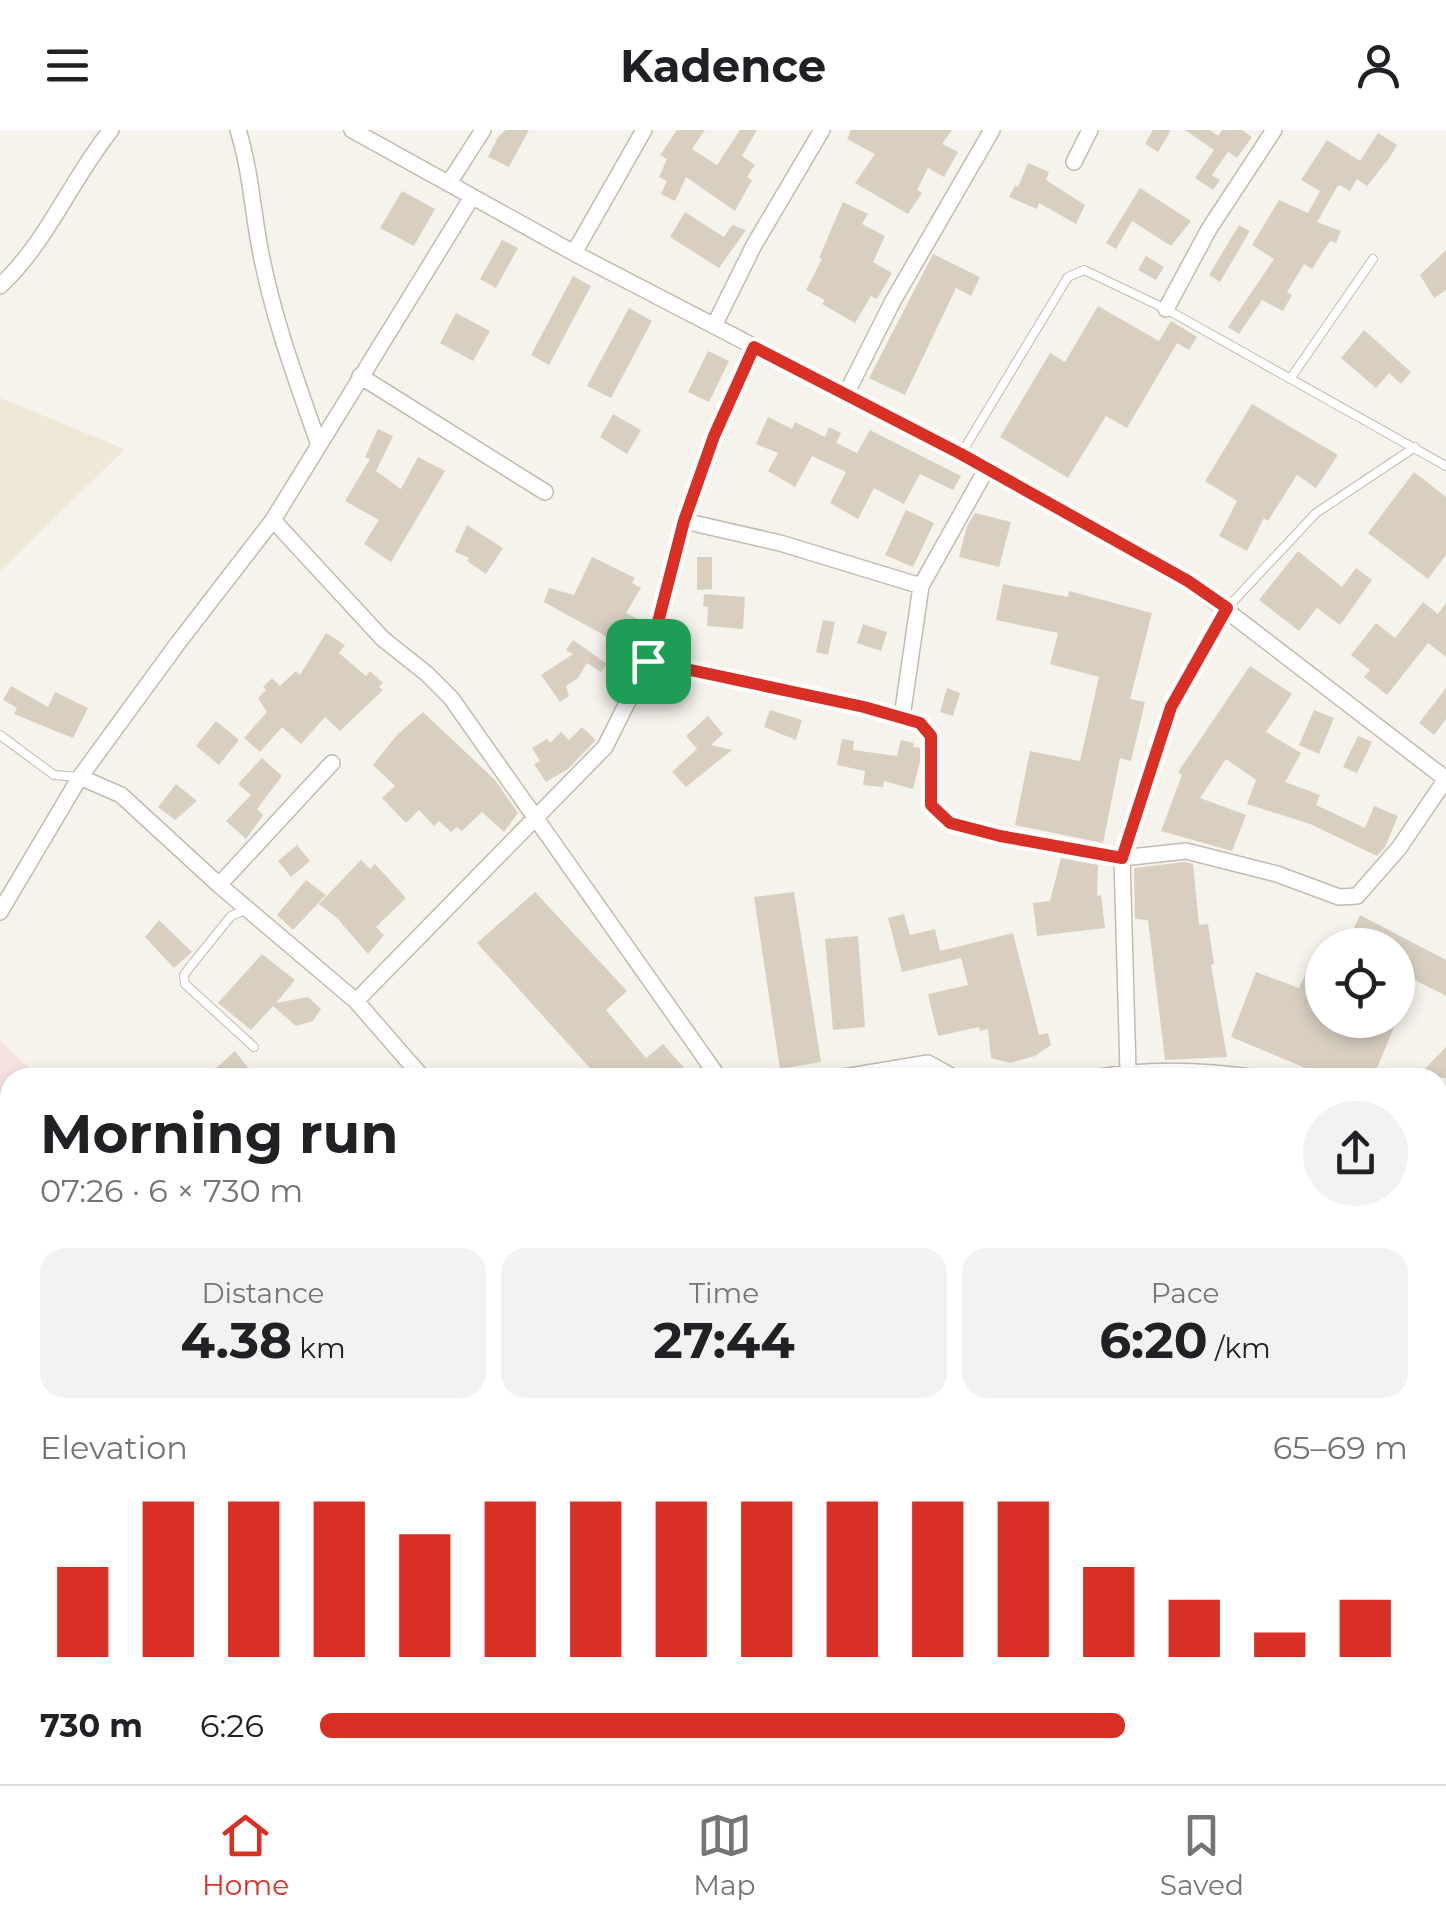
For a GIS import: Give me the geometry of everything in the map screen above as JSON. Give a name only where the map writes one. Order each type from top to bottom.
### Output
[{"type":"street","points":[[0,286],[53,223],[87,160],[110,130]]},
{"type":"street","points":[[238,130],[280,332],[318,442]]},
{"type":"street","points":[[352,130],[574,253],[987,468],[1188,581],[1446,779],[1399,848],[1357,896],[1339,897],[1260,869],[1186,851],[1122,858],[950,823],[931,805],[931,736],[920,723],[648,661]]},
{"type":"street","points":[[449,183],[483,130]]},
{"type":"street","points":[[574,253],[644,130]]},
{"type":"street","points":[[714,326],[754,246],[822,130]]},
{"type":"street","points":[[846,394],[893,301],[992,130]]},
{"type":"street","points":[[1074,162],[1090,130]]},
{"type":"street","points":[[1166,309],[1209,229],[1274,130]]},
{"type":"street","points":[[0,912],[80,777],[273,520],[472,197]]},
{"type":"street","points":[[356,1001],[604,747],[648,661],[684,521],[714,436],[754,347]]},
{"type":"street","points":[[360,376],[545,492]]},
{"type":"street","points":[[902,717],[921,586],[987,468]]},
{"type":"street","points":[[273,520],[383,639],[451,698],[712,1068]]},
{"type":"street","points":[[684,521],[797,548],[921,586]]},
{"type":"street","points":[[1128,1068],[1122,858],[1171,707],[1227,608]]},
{"type":"street","points":[[219,885],[332,763]]},
{"type":"street","points":[[80,777],[121,795],[219,885],[356,1001],[413,1068]]},
{"type":"street","points":[[898,1068],[928,1063],[937,1068]]},
{"type":"lane","points":[[1290,380],[1373,259]]},
{"type":"lane","points":[[961,454],[1073,272],[1084,270],[1166,309],[1446,466]]},
{"type":"lane","points":[[1227,608],[1305,523],[1415,447]]},
{"type":"lane","points":[[0,735],[54,775],[80,777]]},
{"type":"lane","points":[[248,909],[232,916],[184,975],[185,984],[254,1047]]},
{"type":"shaded area","points":[[0,398],[125,449],[0,571]]},
{"type":"shaded area","points":[[0,1041],[29,1068],[0,1068]]},
{"type":"building","points":[[506,130],[529,130],[509,167],[488,157]]},
{"type":"building","points":[[677,130],[705,130],[692,149],[717,165],[740,130],[757,130],[742,156],[755,165],[747,177],[752,180],[735,211],[686,177],[675,201],[661,194],[667,181],[659,177],[667,159],[660,155]]},
{"type":"building","points":[[851,130],[952,130],[942,144],[958,152],[944,177],[928,168],[917,190],[922,193],[908,214],[855,183],[875,154],[847,139]]},
{"type":"building","points":[[1153,130],[1171,130],[1158,152],[1145,144]]},
{"type":"building","points":[[1185,130],[1210,130],[1218,136],[1222,130],[1242,130],[1252,137],[1237,158],[1228,152],[1212,175],[1220,180],[1213,190],[1195,178],[1214,150]]},
{"type":"building","points":[[1378,133],[1397,145],[1390,157],[1367,186],[1357,179],[1350,191],[1337,187],[1317,222],[1341,231],[1336,243],[1330,241],[1312,269],[1304,264],[1287,292],[1292,295],[1283,311],[1262,300],[1239,334],[1228,327],[1274,259],[1252,245],[1279,200],[1308,213],[1320,191],[1301,180],[1327,140],[1360,161]]},
{"type":"building","points":[[1028,163],[1049,172],[1046,180],[1085,205],[1076,224],[1039,203],[1037,209],[1009,197]]},
{"type":"building","points":[[1140,188],[1191,221],[1171,246],[1132,221],[1116,249],[1106,243]]},
{"type":"building","points":[[402,191],[435,209],[414,246],[380,228]]},
{"type":"building","points":[[843,202],[868,214],[862,224],[885,236],[873,262],[892,273],[877,299],[871,296],[855,323],[806,290]]},
{"type":"building","points":[[685,212],[724,237],[732,225],[746,230],[719,268],[670,237]]},
{"type":"building","points":[[1239,225],[1250,231],[1220,282],[1209,275]]},
{"type":"building","points":[[502,240],[518,248],[496,288],[480,279]]},
{"type":"building","points":[[1446,250],[1446,290],[1434,298],[1420,275]]},
{"type":"building","points":[[933,254],[980,277],[971,296],[956,288],[905,395],[869,378]]},
{"type":"building","points":[[1146,256],[1164,267],[1156,280],[1138,270]]},
{"type":"building","points":[[573,276],[591,286],[549,365],[531,355]]},
{"type":"building","points":[[1098,306],[1159,341],[1171,321],[1197,337],[1189,350],[1177,343],[1127,428],[1106,416],[1068,478],[1000,437],[1050,353],[1065,362]]},
{"type":"building","points":[[629,308],[652,321],[611,398],[587,386]]},
{"type":"building","points":[[456,313],[490,331],[473,361],[440,343]]},
{"type":"building","points":[[1364,330],[1411,372],[1401,384],[1389,373],[1376,388],[1341,358]]},
{"type":"building","points":[[708,351],[729,361],[709,402],[688,392]]},
{"type":"building","points":[[1252,404],[1338,455],[1316,488],[1297,475],[1268,521],[1264,518],[1247,551],[1219,536],[1237,501],[1205,481]]},
{"type":"building","points":[[613,414],[641,430],[627,454],[600,437]]},
{"type":"building","points":[[768,417],[792,429],[795,422],[825,437],[829,427],[841,433],[836,443],[857,453],[870,430],[961,476],[953,490],[920,474],[904,504],[874,488],[858,519],[830,503],[846,472],[812,456],[795,487],[768,471],[778,453],[756,444]]},
{"type":"building","points":[[378,429],[393,436],[376,471],[401,489],[418,457],[445,471],[391,562],[364,544],[379,520],[345,501],[370,459],[365,457]]},
{"type":"building","points":[[1414,472],[1446,497],[1446,555],[1428,579],[1368,533]]},
{"type":"building","points":[[906,510],[934,523],[913,567],[885,555]]},
{"type":"building","points":[[975,513],[1011,522],[999,567],[959,557],[967,526]]},
{"type":"building","points":[[467,525],[503,548],[486,574],[467,561],[469,558],[455,552]]},
{"type":"building","points":[[1298,551],[1342,587],[1356,568],[1372,580],[1340,625],[1317,608],[1299,631],[1259,600]]},
{"type":"building","points":[[592,557],[635,578],[632,583],[641,588],[626,613],[646,623],[636,653],[544,602],[549,588],[574,595]]},
{"type":"building","points":[[697,557],[712,557],[712,589],[697,590]]},
{"type":"building","points":[[1003,584],[1068,597],[1069,591],[1152,613],[1130,699],[1145,702],[1131,761],[1120,758],[1103,843],[1015,825],[1030,751],[1080,761],[1099,677],[1050,664],[1058,633],[996,620]]},
{"type":"building","points":[[704,594],[745,597],[743,629],[707,626]]},
{"type":"building","points":[[1423,602],[1438,614],[1446,603],[1446,657],[1428,643],[1387,695],[1364,677],[1370,670],[1351,655],[1376,623],[1395,638]]},
{"type":"building","points":[[823,620],[835,622],[828,655],[816,652]]},
{"type":"building","points":[[863,624],[887,632],[881,651],[857,643]]},
{"type":"building","points":[[326,633],[345,645],[339,653],[366,676],[370,671],[383,683],[379,687],[383,690],[340,731],[325,717],[301,744],[282,727],[260,752],[244,738],[267,712],[258,698],[266,690],[263,687],[272,678],[280,686],[296,671],[300,675]]},
{"type":"building","points":[[573,640],[607,664],[601,672],[587,663],[578,678],[566,686],[569,696],[560,702],[541,675],[573,654],[566,650]]},
{"type":"building","points":[[1250,666],[1292,694],[1266,732],[1301,753],[1285,782],[1320,795],[1316,805],[1365,828],[1374,806],[1398,816],[1377,856],[1310,824],[1247,804],[1256,780],[1226,759],[1200,798],[1246,815],[1232,851],[1161,831],[1182,775],[1178,772]]},
{"type":"building","points":[[11,686],[48,707],[55,692],[88,708],[73,738],[14,714],[17,708],[3,700]]},
{"type":"building","points":[[947,688],[960,693],[953,716],[940,712]]},
{"type":"building","points":[[1446,688],[1446,719],[1434,735],[1419,723]]},
{"type":"building","points":[[770,710],[802,720],[796,740],[764,727]]},
{"type":"building","points":[[1314,710],[1334,718],[1319,754],[1299,745]]},
{"type":"building","points":[[423,712],[495,780],[518,813],[504,832],[482,812],[462,831],[457,827],[451,832],[439,821],[434,826],[419,810],[406,823],[382,798],[395,786],[373,765],[397,735]]},
{"type":"building","points":[[708,716],[723,734],[711,745],[732,750],[686,787],[672,772],[697,749],[686,736]]},
{"type":"building","points":[[216,721],[239,740],[219,765],[196,746]]},
{"type":"building","points":[[582,727],[596,740],[568,769],[546,782],[534,764],[540,761],[532,748],[547,739],[550,743],[561,732],[569,740]]},
{"type":"building","points":[[1358,736],[1372,742],[1357,773],[1343,767]]},
{"type":"building","points":[[842,739],[854,741],[853,750],[897,756],[901,740],[914,743],[913,747],[920,748],[920,761],[913,789],[884,781],[883,787],[863,785],[865,771],[837,765]]},
{"type":"building","points":[[262,758],[282,776],[257,809],[263,815],[246,839],[226,821],[251,795],[238,784]]},
{"type":"building","points":[[176,784],[197,801],[175,820],[158,807]]},
{"type":"building","points":[[297,845],[310,861],[291,877],[278,861]]},
{"type":"building","points":[[1061,858],[1098,865],[1097,896],[1101,895],[1105,928],[1037,936],[1033,903],[1050,901]]},
{"type":"building","points":[[361,860],[370,869],[375,864],[406,898],[376,927],[384,935],[368,954],[337,918],[319,904]]},
{"type":"building","points":[[1193,864],[1199,925],[1208,924],[1227,1057],[1165,1060],[1148,920],[1135,919],[1134,868]]},
{"type":"building","points":[[306,880],[326,895],[293,930],[277,915]]},
{"type":"building","points":[[535,892],[627,991],[606,1010],[646,1058],[663,1044],[684,1068],[590,1068],[477,943]]},
{"type":"building","points":[[794,892],[821,1062],[780,1068],[754,897]]},
{"type":"building","points":[[904,914],[910,935],[935,929],[940,951],[1013,933],[1039,1035],[1048,1033],[1051,1045],[1035,1056],[1010,1063],[991,1058],[988,1029],[980,1031],[979,1027],[938,1036],[928,994],[968,985],[961,958],[902,972],[888,918]]},
{"type":"building","points":[[1360,915],[1385,928],[1354,928]]},
{"type":"building","points":[[159,920],[192,952],[174,968],[145,937]]},
{"type":"building","points":[[858,936],[865,1027],[833,1030],[825,939]]},
{"type":"building","points":[[1415,944],[1446,960],[1446,996],[1415,980]]},
{"type":"building","points":[[262,954],[295,980],[276,1003],[308,997],[321,1009],[313,1021],[296,1026],[273,1006],[251,1030],[218,1003]]},
{"type":"building","points":[[1256,972],[1299,988],[1305,975],[1305,1038],[1390,1038],[1377,1068],[1306,1068],[1231,1037]]},
{"type":"building","points":[[1446,1047],[1446,1068],[1426,1068]]},
{"type":"building","points":[[235,1051],[248,1068],[216,1068]]},
{"type":"route","points":[[754,347],[961,454],[1188,581],[1227,608],[1171,707],[1122,858],[950,823],[931,805],[931,736],[920,723],[864,707],[648,661],[684,521],[714,436],[754,347]]}]
